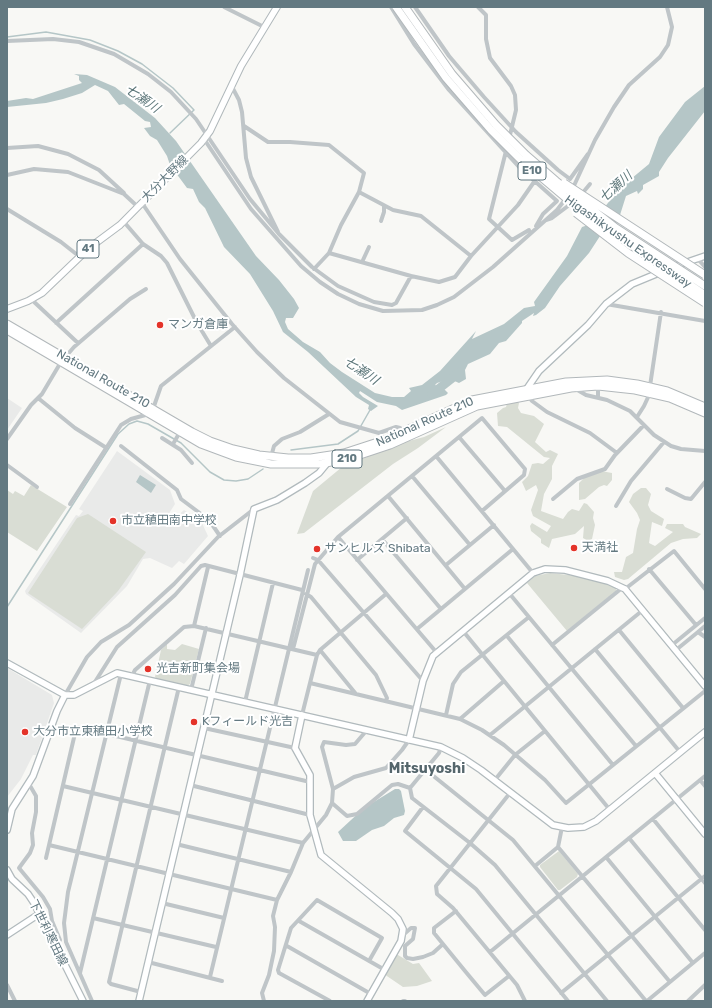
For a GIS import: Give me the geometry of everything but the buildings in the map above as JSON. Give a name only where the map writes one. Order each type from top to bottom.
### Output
[{"type":"highway","name":"Higashikyushu Expressway","points":[[396,7],[446,78],[506,150],[574,206],[613,234],[705,295]]},
{"type":"highway","name":"Higashikyushu Expressway","points":[[405,7],[428,42],[473,99],[512,141],[541,168],[616,228],[705,286]]},
{"type":"highway","points":[[506,150],[608,239],[705,303]]},
{"type":"highway","points":[[541,168],[705,275]]},
{"type":"highway","name":"National Route 210","points":[[7,324],[63,360],[151,412],[210,441],[233,449],[271,456],[299,459],[332,456],[372,445],[465,402],[527,392],[573,387],[598,386],[650,389],[705,413]]},
{"type":"highway","name":"National Route 210","points":[[7,330],[63,360]]},
{"type":"highway","name":"National Route 210","points":[[151,412],[176,439],[250,460],[290,465],[327,463],[378,450],[469,408],[566,382],[590,380],[620,381],[672,393],[705,407]]},
{"type":"main road","name":"大分大野線","points":[[7,309],[32,300],[42,293],[98,241],[124,222],[196,148],[206,136],[230,85],[277,7]]},
{"type":"street","points":[[224,7],[264,27]]},
{"type":"street","points":[[206,136],[251,209],[301,266],[334,292],[376,310],[409,312],[428,309],[462,292],[486,273],[536,226],[543,214],[557,201],[534,182],[441,80],[414,44],[391,7]]},
{"type":"street","points":[[416,7],[449,56],[484,97],[531,147],[570,179],[580,163],[591,150]]},
{"type":"street","points":[[478,7],[486,15],[486,39],[490,58],[515,95],[516,110],[488,218],[497,228],[513,240],[544,221],[557,210],[576,185],[606,119],[626,89],[665,51],[671,37],[672,27],[667,7]]},
{"type":"street","points":[[7,41],[64,40],[90,45],[114,54],[138,67],[171,92],[206,136],[244,190],[279,234],[314,269],[334,284],[374,302],[390,305],[396,303],[411,276]]},
{"type":"street","points":[[230,85],[240,103],[244,126],[246,158],[251,178],[275,223],[279,234]]},
{"type":"street","points":[[244,126],[255,135],[268,142],[329,145],[364,173],[359,192],[341,225],[329,253],[314,269]]},
{"type":"street","points":[[7,148],[38,146],[68,154],[99,170],[128,198]]},
{"type":"street","points":[[7,175],[34,169],[68,172],[121,193],[140,205],[180,259],[235,327],[273,368],[340,422],[376,433],[383,433],[396,427],[403,431]]},
{"type":"street","points":[[329,253],[434,282],[452,279],[520,202],[534,182]]},
{"type":"street","points":[[544,221],[552,218],[569,206],[590,184]]},
{"type":"street","points":[[359,192],[395,211],[421,216],[471,256]]},
{"type":"street","points":[[381,221],[384,206]]},
{"type":"street","points":[[7,209],[61,242],[80,257]]},
{"type":"street","points":[[124,222],[143,244],[162,256],[167,263],[197,323],[211,346]]},
{"type":"street","points":[[56,323],[143,244]]},
{"type":"street","points":[[363,260],[370,247]]},
{"type":"street","points":[[617,453],[590,433],[547,412],[532,401],[527,392],[539,371],[588,325],[606,304],[625,289],[639,281],[705,256]]},
{"type":"street","points":[[697,258],[705,267]]},
{"type":"street","points":[[7,439],[31,405],[38,398],[63,360],[78,343],[134,296],[146,290]]},
{"type":"street","points":[[32,300],[78,343]]},
{"type":"street","points":[[606,304],[705,320]]},
{"type":"street","points":[[637,417],[644,406],[650,389],[661,312]]},
{"type":"street","points":[[70,504],[106,447],[124,422],[151,412],[160,388],[235,327]]},
{"type":"street","points":[[598,386],[598,398]]},
{"type":"street","points":[[573,387],[586,395],[624,408],[637,417],[654,435],[664,442],[681,449],[705,451]]},
{"type":"street","points":[[38,398],[75,428],[106,447]]},
{"type":"street","points":[[271,456],[274,446],[282,439],[300,432],[329,414]]},
{"type":"street","points":[[210,977],[274,709],[312,569],[338,537],[482,418],[525,469],[524,475],[482,511]]},
{"type":"street","points":[[553,498],[577,479],[605,469],[617,453],[644,425]]},
{"type":"street","points":[[459,437],[505,491]]},
{"type":"street","points":[[162,438],[176,439],[192,462]]},
{"type":"street","points":[[616,506],[631,481],[664,442]]},
{"type":"street","points":[[121,446],[177,490],[181,499],[209,520],[220,536]]},
{"type":"street","points":[[7,830],[12,809],[29,784],[65,695],[87,657],[101,642],[126,628],[157,600],[220,536],[254,509],[277,500],[319,473],[332,456]]},
{"type":"street","points":[[436,456],[533,573]]},
{"type":"street","points":[[7,465],[37,487]]},
{"type":"street","points":[[412,476],[470,545]]},
{"type":"street","points":[[667,489],[684,498],[691,499],[705,482]]},
{"type":"street","points":[[388,496],[465,589]]},
{"type":"street","points":[[139,1001],[240,575],[254,509]]},
{"type":"street","points":[[357,560],[407,518]]},
{"type":"street","points":[[446,565],[494,525]]},
{"type":"street","points":[[338,537],[437,653]]},
{"type":"street","points":[[382,539],[441,609]]},
{"type":"street","points":[[417,629],[513,549]]},
{"type":"street","points":[[552,645],[624,588],[674,551],[705,589]]},
{"type":"street","points":[[313,558],[318,560],[424,681]]},
{"type":"street","points":[[93,685],[117,647],[175,595],[198,568],[205,565],[302,590]]},
{"type":"street","points":[[194,626],[208,567]]},
{"type":"street","points":[[333,789],[354,778],[386,768],[409,740],[430,660],[533,573],[545,569],[555,569],[608,581],[624,588],[705,686]]},
{"type":"street","points":[[649,569],[696,625]]},
{"type":"street","points":[[290,649],[302,590],[308,570]]},
{"type":"street","points":[[245,702],[273,583]]},
{"type":"street","points":[[509,593],[636,746]]},
{"type":"street","points":[[306,594],[311,596],[376,675],[387,698],[386,701]]},
{"type":"street","points":[[367,1001],[399,947],[403,935],[402,924],[398,919],[321,855],[310,815],[310,775],[295,748],[317,655],[320,650],[386,594]]},
{"type":"street","points":[[490,735],[642,610]]},
{"type":"street","points":[[446,715],[454,684],[461,672],[529,617]]},
{"type":"street","points":[[672,645],[705,618]]},
{"type":"street","points":[[132,676],[135,670],[184,627],[194,626],[206,628],[317,655]]},
{"type":"street","points":[[676,650],[705,626]]},
{"type":"street","points":[[191,690],[206,628]]},
{"type":"street","points":[[619,630],[683,708]]},
{"type":"street","points":[[463,631],[610,810]]},
{"type":"street","points":[[698,632],[705,637]]},
{"type":"street","points":[[507,636],[613,765]]},
{"type":"street","points":[[595,649],[680,752]]},
{"type":"street","points":[[320,650],[356,694]]},
{"type":"street","points":[[7,663],[65,695],[72,696],[114,674],[121,674],[441,747],[463,758],[553,825],[562,827],[584,827],[596,821],[705,732]]},
{"type":"street","points":[[92,1001],[66,942],[63,931],[68,892],[121,674]]},
{"type":"street","points":[[80,974],[150,680]]},
{"type":"street","points":[[460,719],[504,681]]},
{"type":"street","points":[[310,683],[460,719],[490,735],[516,755],[545,780],[566,803],[705,690]]},
{"type":"street","points":[[141,992],[111,984],[109,982],[179,687]]},
{"type":"street","points":[[46,858],[76,729],[78,727],[310,782]]},
{"type":"street","points":[[204,728],[295,748]]},
{"type":"street","points":[[264,1001],[262,993],[269,975],[274,951],[275,927],[272,916],[277,900],[292,872],[303,843],[326,815],[332,804],[333,789],[322,747],[324,742],[346,745],[355,744],[367,730]]},
{"type":"street","points":[[494,781],[516,755],[545,731]]},
{"type":"street","points":[[410,788],[439,753],[441,747]]},
{"type":"street","points":[[426,770],[513,840],[646,1001],[705,953]]},
{"type":"street","points":[[655,773],[705,834]]},
{"type":"street","points":[[490,952],[705,776]]},
{"type":"street","points":[[700,780],[705,786]]},
{"type":"street","points":[[29,784],[36,796],[36,815],[32,831],[33,845],[30,853],[19,868],[43,897],[50,908],[52,921],[60,939],[60,942],[53,946]]},
{"type":"street","points":[[332,804],[347,816],[357,814],[392,785],[398,784],[410,788]]},
{"type":"street","points":[[190,785],[310,815]]},
{"type":"street","points":[[63,786],[303,843]]},
{"type":"street","points":[[410,788],[412,798],[470,843],[495,865],[607,1001]]},
{"type":"street","points":[[510,793],[436,886],[437,894],[456,911],[490,952],[517,985],[525,1001]]},
{"type":"street","points":[[423,807],[405,831],[451,867],[476,889],[568,1001]]},
{"type":"street","points":[[653,819],[703,877],[705,883]]},
{"type":"street","points":[[535,866],[558,847],[562,827]]},
{"type":"street","points":[[629,838],[705,930]]},
{"type":"street","points":[[176,844],[292,872]]},
{"type":"street","points":[[49,845],[277,900]]},
{"type":"street","points":[[558,847],[670,982]]},
{"type":"street","points":[[606,856],[693,963]]},
{"type":"street","name":"下世利寒田線","points":[[7,870],[12,879],[31,898],[53,946],[83,1001]]},
{"type":"street","points":[[561,993],[703,877]]},
{"type":"street","points":[[330,1001],[324,1000],[279,973],[278,970],[287,946],[288,935],[317,900],[382,938],[369,961]]},
{"type":"street","points":[[162,903],[224,918]]},
{"type":"street","points":[[456,911],[434,928],[434,933],[485,995],[509,976]]},
{"type":"street","points":[[7,935],[39,914]]},
{"type":"street","points":[[93,918],[216,948]]},
{"type":"street","points":[[299,920],[385,970]]},
{"type":"street","points":[[403,935],[411,928],[415,928],[413,938],[405,946],[405,956],[407,958],[413,959],[423,957],[433,953],[443,944]]},
{"type":"street","points":[[287,946],[371,994]]},
{"type":"street","points":[[148,962],[222,981]]},
{"type":"street","points":[[7,985],[15,1001]]},
{"type":"street","points":[[688,1001],[705,985]]},
{"type":"shaded area","points":[[74,74],[87,75],[115,87],[155,118],[176,141],[256,256],[279,280],[294,299],[299,308],[293,318],[286,318],[285,322],[288,329],[303,342],[320,352],[330,363],[342,372],[375,393],[392,397],[404,397],[411,391],[409,388],[422,385],[440,371],[476,331],[472,339],[504,324],[524,308],[535,306],[534,302],[567,256],[582,227],[591,224],[620,188],[649,164],[659,137],[685,102],[705,86],[705,111],[668,158],[659,172],[659,176],[643,185],[643,189],[638,194],[637,191],[626,196],[620,215],[602,233],[589,253],[560,286],[545,308],[536,315],[533,316],[534,313],[522,321],[522,323],[506,341],[499,343],[490,354],[468,364],[465,370],[466,379],[459,383],[450,379],[437,383],[435,385],[444,389],[448,393],[446,395],[402,410],[396,406],[377,402],[360,391],[359,393],[363,397],[378,406],[371,411],[368,409],[369,405],[356,397],[308,352],[283,332],[273,311],[250,274],[224,247],[205,208],[199,202],[193,189],[187,188],[170,165],[167,156],[157,140],[150,136],[144,128],[151,127],[150,122],[145,121],[124,104],[119,105],[108,91],[95,85],[82,93],[63,99],[46,103],[7,107],[7,101],[26,98],[33,99],[82,83],[79,80],[79,76]]},
{"type":"shaded area","points":[[7,398],[22,408],[7,430]]},
{"type":"shaded area","points":[[516,400],[519,403],[518,408],[521,413],[534,416],[544,424],[535,442],[546,452],[550,450],[558,454],[552,466],[552,479],[544,494],[541,511],[563,519],[572,509],[579,511],[584,503],[587,504],[594,512],[593,518],[595,525],[592,539],[588,541],[583,538],[584,526],[575,534],[552,539],[549,548],[541,543],[541,539],[531,531],[530,526],[532,523],[547,532],[551,526],[533,516],[531,510],[538,490],[536,485],[526,491],[522,482],[528,476],[532,464],[543,464],[550,458],[544,457],[507,427],[498,426],[497,413],[506,407],[507,403]]},
{"type":"shaded area","points":[[446,427],[393,464],[304,533],[297,534],[313,491],[342,467],[405,442],[424,437]]},
{"type":"shaded area","points":[[117,451],[170,490],[175,504],[168,515],[174,519],[184,510],[201,521],[208,536],[184,564],[179,561],[172,568],[150,558],[143,559],[127,586],[81,633],[26,594],[25,591],[76,515],[79,516],[83,511],[79,509]]},
{"type":"shaded area","points":[[601,471],[612,473],[612,480],[607,486],[604,485],[599,487],[585,499],[579,500],[579,483],[586,476]]},
{"type":"shaded area","points":[[140,475],[156,485],[151,493],[136,482]]},
{"type":"shaded area","points":[[31,485],[67,507],[37,551],[7,532],[7,490],[13,494],[15,491],[24,496]]},
{"type":"shaded area","points":[[641,488],[646,488],[651,494],[648,505],[651,511],[664,519],[662,526],[652,522],[649,543],[655,546],[673,532],[665,528],[667,524],[683,524],[685,527],[701,534],[697,538],[683,539],[671,543],[628,579],[624,580],[615,577],[614,572],[622,572],[626,557],[633,553],[640,520],[629,502],[633,494]]},
{"type":"shaded area","points":[[88,514],[146,552],[118,591],[82,629],[28,593],[77,518]]},
{"type":"shaded area","points":[[550,573],[578,576],[616,588],[616,591],[567,631],[527,583],[535,576]]},
{"type":"shaded area","points":[[167,644],[167,649],[175,650],[182,644],[199,649],[190,684],[187,686],[157,679],[155,677],[161,650]]},
{"type":"shaded area","name":"大分市立東稙田小学校","points":[[7,668],[52,695],[54,703],[36,755],[33,755],[21,779],[7,797]]},
{"type":"shaded area","points":[[395,789],[399,789],[401,791],[405,811],[404,815],[394,818],[384,826],[372,830],[356,841],[343,841],[338,832],[364,808]]},
{"type":"shaded area","points":[[559,851],[578,874],[577,877],[558,890],[540,865]]},
{"type":"shaded area","points":[[393,952],[413,964],[419,963],[432,981],[417,986],[403,987],[381,972]]},
{"type":"waterway","points":[[7,37],[46,32],[90,40],[118,51],[142,64],[173,88],[194,110],[170,133]]},
{"type":"waterway","name":"七瀬川","points":[[432,394],[460,372]]},
{"type":"waterway","points":[[291,450],[338,444],[358,431],[370,410]]},
{"type":"waterway","points":[[7,607],[118,434],[129,424],[137,421],[148,424],[181,443],[210,472],[224,480],[236,481],[248,479],[263,469]]},
{"type":"place","name":"マンガ倉庫","points":[[160,325]]},
{"type":"place","name":"市立稙田南中学校","points":[[113,521]]},
{"type":"place","name":"天満社","points":[[574,548]]},
{"type":"place","name":"サンヒルズ Shibata","points":[[317,549]]},
{"type":"place","name":"光吉新町集会場","points":[[148,669]]},
{"type":"place","name":"Kフィールド光吉","points":[[194,722]]},
{"type":"place","name":"大分市立東稙田小学校","points":[[25,732]]},
{"type":"district","name":"Mitsuyoshi","points":[[427,769]]}]
